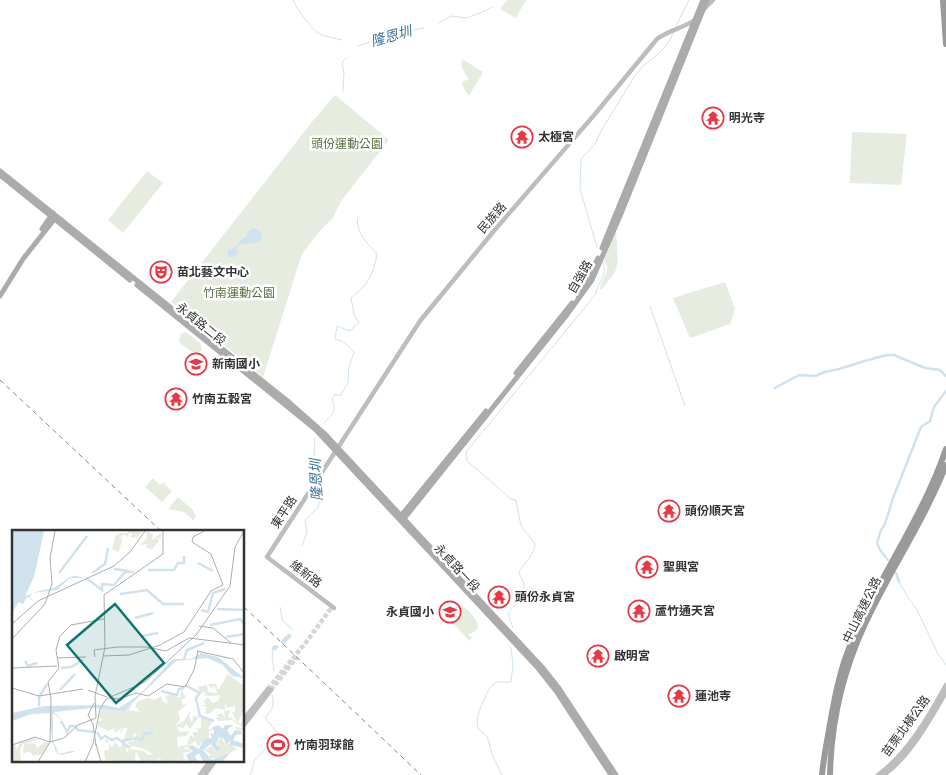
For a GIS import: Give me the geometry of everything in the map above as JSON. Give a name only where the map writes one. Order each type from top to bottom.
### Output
[{"type":"highway","points":[[943,0],[946,44]]},
{"type":"highway","name":"中山高速公路","points":[[822,775],[834,695],[851,643],[874,595],[929,493],[946,449]]},
{"type":"highway","name":"中山高速公路","points":[[830,775],[838,705],[843,683],[857,643],[878,598],[926,512],[946,465]]},
{"type":"main road","name":"自強路","points":[[665,99],[703,0]]},
{"type":"main road","name":"自強路","points":[[401,519],[585,291],[598,267],[707,0]]},
{"type":"main road","name":"民族路","points":[[316,482],[420,321],[493,232],[657,39],[694,21],[713,0]]},
{"type":"main road","points":[[0,171],[54,216]]},
{"type":"main road","points":[[0,176],[54,216]]},
{"type":"main road","name":"自強路","points":[[401,519],[578,296],[598,259],[626,196]]},
{"type":"main road","name":"永貞路二段","points":[[54,216],[262,384],[316,425],[337,450]]},
{"type":"main road","points":[[0,289],[16,262],[54,216]]},
{"type":"main road","points":[[0,296],[44,228]]},
{"type":"main road","name":"永貞路一段","points":[[337,450],[390,504],[401,519]]},
{"type":"main road","name":"永貞路一段","points":[[337,450],[543,668],[558,687],[616,775]]},
{"type":"main road","name":"東平路","points":[[267,557],[316,482]]},
{"type":"main road","points":[[390,504],[399,507],[412,503]]},
{"type":"main road","name":"維新路","points":[[267,557],[333,608]]},
{"type":"main road","name":"永貞路一段","points":[[462,584],[552,686],[611,775]]},
{"type":"main road","name":"苗栗北橫公路","points":[[884,775],[902,758],[946,685]]},
{"type":"main road","points":[[245,718],[270,689],[245,725]]},
{"type":"main road","name":"苗栗北橫公路","points":[[878,775],[913,741],[946,692]]},
{"type":"main road","points":[[200,775],[209,762]]},
{"type":"main road","points":[[205,775],[215,762]]},
{"type":"green space","points":[[507,0],[526,0],[516,18],[500,9]]},
{"type":"green space","points":[[462,59],[483,72],[469,96],[462,82],[469,79],[462,68]]},
{"type":"green space","name":"竹南運動公園","points":[[335,95],[389,140],[341,201],[333,218],[302,254],[263,377],[171,302]]},
{"type":"green space","points":[[852,132],[907,134],[901,185],[850,183]]},
{"type":"green space","points":[[147,171],[163,183],[123,233],[108,220]]},
{"type":"green space","points":[[616,231],[618,263],[614,274],[601,290],[600,286],[607,268],[604,260]]},
{"type":"green space","points":[[725,282],[735,309],[730,324],[690,338],[673,298]]},
{"type":"green space","points":[[186,332],[201,344],[200,353],[193,352],[179,342],[180,334]]},
{"type":"green space","points":[[153,478],[160,485],[163,482],[172,491],[162,502],[145,487]]},
{"type":"green space","points":[[177,498],[193,510],[196,517],[193,520],[184,512],[168,509]]},
{"type":"green space","points":[[458,605],[474,617],[478,625],[474,632],[468,634],[472,638],[469,641],[443,611],[445,608],[449,613],[453,607]]},
{"type":"water","points":[[253,228],[262,234],[261,240],[254,243],[241,244],[236,249],[238,252],[236,256],[229,257],[228,250],[236,247],[240,240],[246,237],[248,231]]},
{"type":"waterway","name":"隆恩圳","points":[[293,0],[304,18],[318,33],[342,40]]},
{"type":"waterway","points":[[676,26],[689,0]]},
{"type":"waterway","name":"隆恩圳","points":[[439,23],[451,16],[467,18],[492,7]]},
{"type":"waterway","name":"隆恩圳","points":[[358,46],[386,35],[424,28]]},
{"type":"waterway","points":[[597,247],[580,189],[581,159],[595,144],[634,77],[644,65],[665,47],[674,32]]},
{"type":"waterway","name":"隆恩圳","points":[[343,91],[344,72],[342,64],[347,57]]},
{"type":"waterway","name":"隆恩圳","points":[[324,423],[334,410],[332,399],[335,394],[340,396],[348,383],[349,367],[354,352],[346,344],[335,339],[337,326],[350,331],[359,322],[354,315],[351,298],[368,280],[374,268],[377,254],[360,232],[357,222],[358,217]]},
{"type":"waterway","points":[[513,628],[508,613],[516,604],[523,591],[524,584],[519,572],[531,555],[535,544],[521,526],[516,500],[511,499],[467,461],[466,452],[596,294],[604,275],[603,262]]},
{"type":"waterway","points":[[650,306],[685,406]]},
{"type":"waterway","points":[[775,388],[799,375],[815,376],[887,355],[894,355],[925,368],[940,370],[946,376]]},
{"type":"waterway","points":[[888,560],[877,543],[881,530],[885,524],[893,498],[921,427],[930,421],[934,407],[946,391]]},
{"type":"waterway","name":"隆恩圳","points":[[314,480],[315,438]]},
{"type":"waterway","name":"隆恩圳","points":[[302,546],[307,532],[305,520],[318,507],[320,499],[315,486]]},
{"type":"waterway","points":[[896,573],[899,582]]},
{"type":"waterway","points":[[899,582],[916,608],[938,654],[946,665]]},
{"type":"waterway","points":[[280,607],[282,620],[292,629]]},
{"type":"waterway","points":[[283,642],[289,636]]},
{"type":"waterway","points":[[502,775],[493,757],[487,736],[478,729],[477,720],[479,711],[492,685],[499,682],[511,682],[513,664],[511,648]]},
{"type":"waterway","points":[[273,650],[274,671]]},
{"type":"waterway","points":[[272,695],[272,708],[265,718],[279,734],[272,743]]},
{"type":"waterway","points":[[250,775],[254,761],[268,746]]},
{"type":"tunnel","points":[[268,689],[332,607]]},
{"type":"tunnel","points":[[271,690],[297,657]]},
{"type":"railway","points":[[0,380],[160,530]]},
{"type":"railway","points":[[245,608],[421,775]]},
{"type":"place","name":"明光寺","points":[[713,118]]},
{"type":"place","name":"太極宮","points":[[522,137]]},
{"type":"place","name":"苗北藝文中心","points":[[161,272]]},
{"type":"place","name":"新南國小","points":[[196,364]]},
{"type":"place","name":"竹南五穀宮","points":[[176,399]]},
{"type":"place","name":"頭份順天宮","points":[[669,511]]},
{"type":"place","name":"聖興宮","points":[[647,567]]},
{"type":"place","name":"頭份永貞宮","points":[[499,597]]},
{"type":"place","name":"蘆竹通天宮","points":[[639,611]]},
{"type":"place","name":"永貞國小","points":[[450,612]]},
{"type":"place","name":"啟明宮","points":[[598,656]]},
{"type":"place","name":"蓮池寺","points":[[679,696]]},
{"type":"place","name":"竹南羽球館","points":[[278,745]]},
{"type":"park label","name":"頭份運動公園","points":[[347,144]]}]
